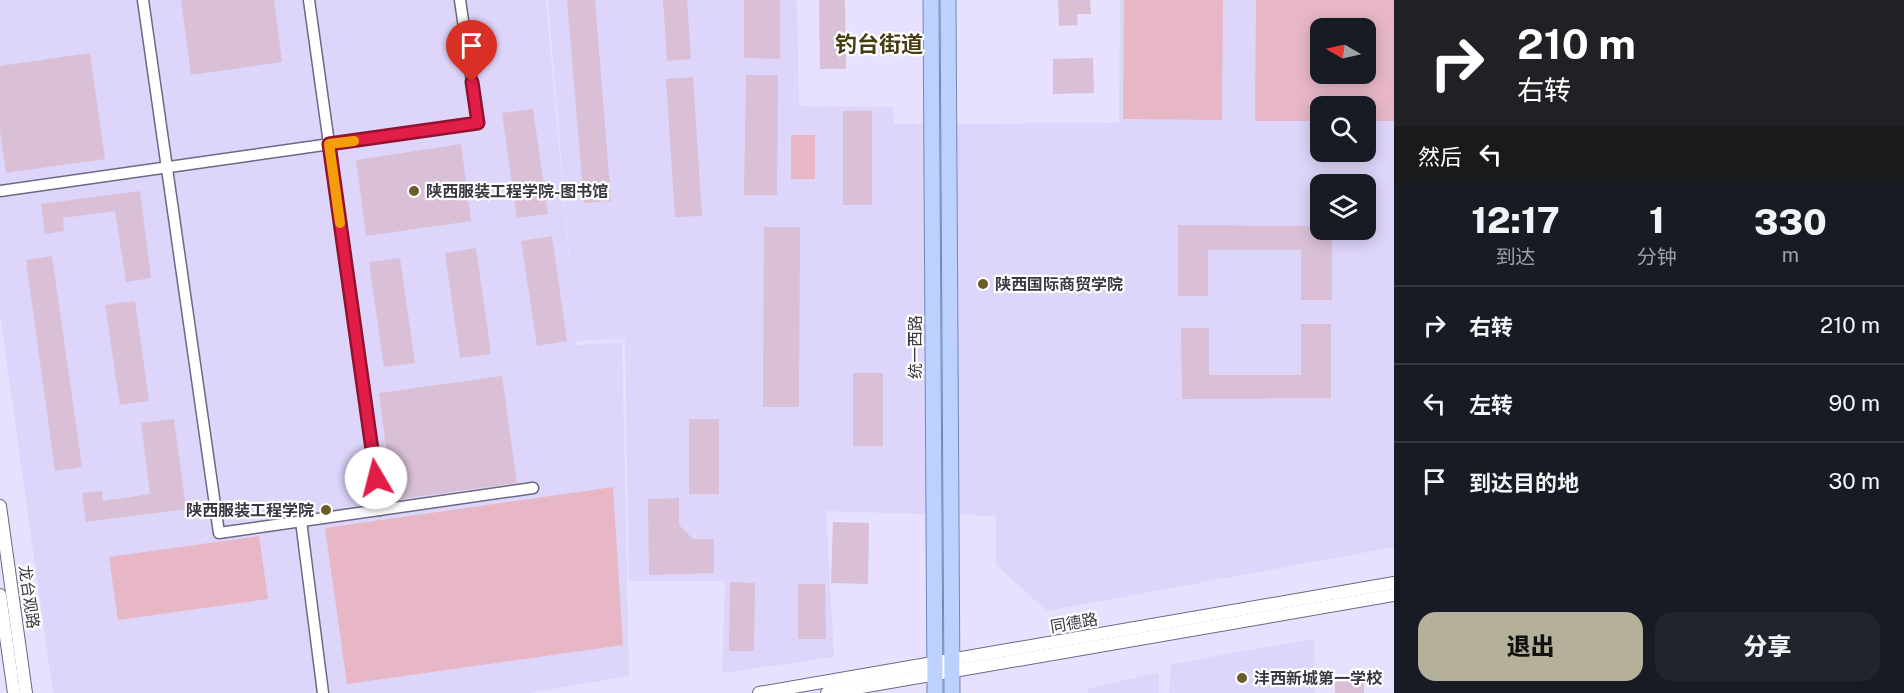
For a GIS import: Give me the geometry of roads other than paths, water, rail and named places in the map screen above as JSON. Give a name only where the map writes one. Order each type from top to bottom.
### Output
[{"type":"main road","name":"统一西路","points":[[930,0],[935,693]]},
{"type":"main road","points":[[948,0],[952,693]]},
{"type":"street","points":[[143,0],[219,533],[533,488]]},
{"type":"street","points":[[309,0],[380,510]]},
{"type":"street","points":[[0,191],[478,123],[460,0]]},
{"type":"street","name":"龙台观路","points":[[0,506],[26,693]]},
{"type":"street","points":[[301,521],[323,693]]},
{"type":"street","name":"同德路","points":[[952,667],[1394,583]]},
{"type":"street","name":"龙台观路","points":[[0,595],[14,693]]},
{"type":"street","name":"同德路","points":[[759,693],[952,667],[1394,595]]},
{"type":"street","name":"同德路","points":[[827,693],[935,668]]},
{"type":"place","name":"陕西服装工程学院-图书馆","points":[[414,191]]},
{"type":"place","name":"陕西国际商贸学院","points":[[983,284]]},
{"type":"place","name":"陕西服装工程学院","points":[[326,510]]},
{"type":"place","name":"沣西新城第一学校","points":[[1242,678]]},
{"type":"district","name":"钓台街道","points":[[879,44]]}]
